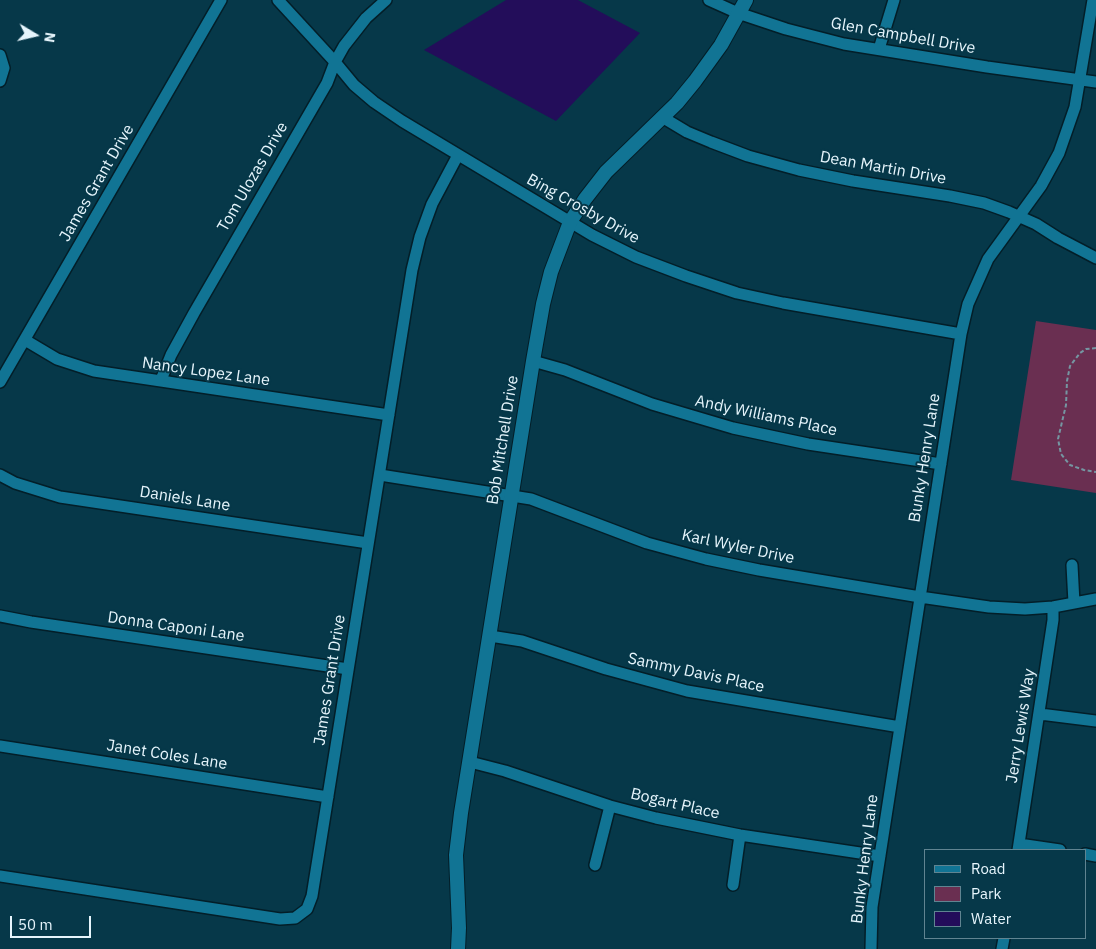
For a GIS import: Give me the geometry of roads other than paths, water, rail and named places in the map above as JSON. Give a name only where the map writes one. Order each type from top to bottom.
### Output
[{"type":"street","name":"James Grant Drive","points":[[0,382],[221,0]]},
{"type":"street","name":"Bing Crosby Drive","points":[[278,0],[354,85],[374,102],[402,121],[570,222],[636,257],[737,293],[783,303],[962,334]]},
{"type":"street","name":"Tom Ulozas Drive","points":[[161,380],[171,354],[327,83],[344,46],[361,24],[386,0]]},
{"type":"street","name":"Glen Campbell Drive","points":[[709,0],[738,13],[824,39],[1080,81],[1096,82]]},
{"type":"street","name":"Bob Mitchell Drive","points":[[458,949],[456,855],[461,813],[533,361],[551,272],[570,222],[606,172],[677,103],[700,74],[721,45],[746,0]]},
{"type":"street","points":[[878,49],[894,0]]},
{"type":"street","name":"Bunky Henry Lane","points":[[871,949],[872,907],[941,464],[968,304],[988,258],[1041,186],[1059,153],[1075,107],[1093,0]]},
{"type":"street","points":[[0,55],[4,68],[0,81]]},
{"type":"street","name":"Dean Martin Drive","points":[[662,117],[703,139],[773,163],[853,181],[984,203],[1019,216],[1096,258]]},
{"type":"street","name":"James Grant Drive","points":[[0,876],[280,919],[295,918],[307,909],[312,896],[412,270],[420,237],[432,204],[458,154]]},
{"type":"street","name":"Nancy Lopez Lane","points":[[25,340],[42,352],[66,363],[94,371],[389,415]]},
{"type":"street","name":"Andy Williams Place","points":[[533,361],[565,370],[652,404],[733,428],[808,444],[941,464]]},
{"type":"street","name":"Daniels Lane","points":[[0,475],[15,483],[60,497],[368,543]]},
{"type":"street","name":"Karl Wyler Drive","points":[[380,475],[531,499],[647,543],[706,559],[759,570],[989,607],[1053,607],[1096,599]]},
{"type":"street","points":[[1072,566],[1074,603]]},
{"type":"street","name":"Jerry Lewis Way","points":[[1019,847],[1054,620],[1053,607]]},
{"type":"street","name":"Donna Caponi Lane","points":[[0,616],[348,669]]},
{"type":"street","name":"Sammy Davis Place","points":[[490,636],[522,641],[606,669],[687,691],[900,727]]},
{"type":"street","points":[[1040,714],[1096,721]]},
{"type":"street","name":"Janet Coles Lane","points":[[0,746],[328,797]]},
{"type":"street","name":"Bogart Place","points":[[470,762],[505,771],[610,806],[656,818],[740,835],[880,856]]},
{"type":"street","points":[[594,864],[610,806]]},
{"type":"street","points":[[733,885],[740,835]]},
{"type":"street","points":[[1019,847],[1046,849]]},
{"type":"water","points":[[506,0],[578,0],[640,33],[556,121],[424,50]]}]
